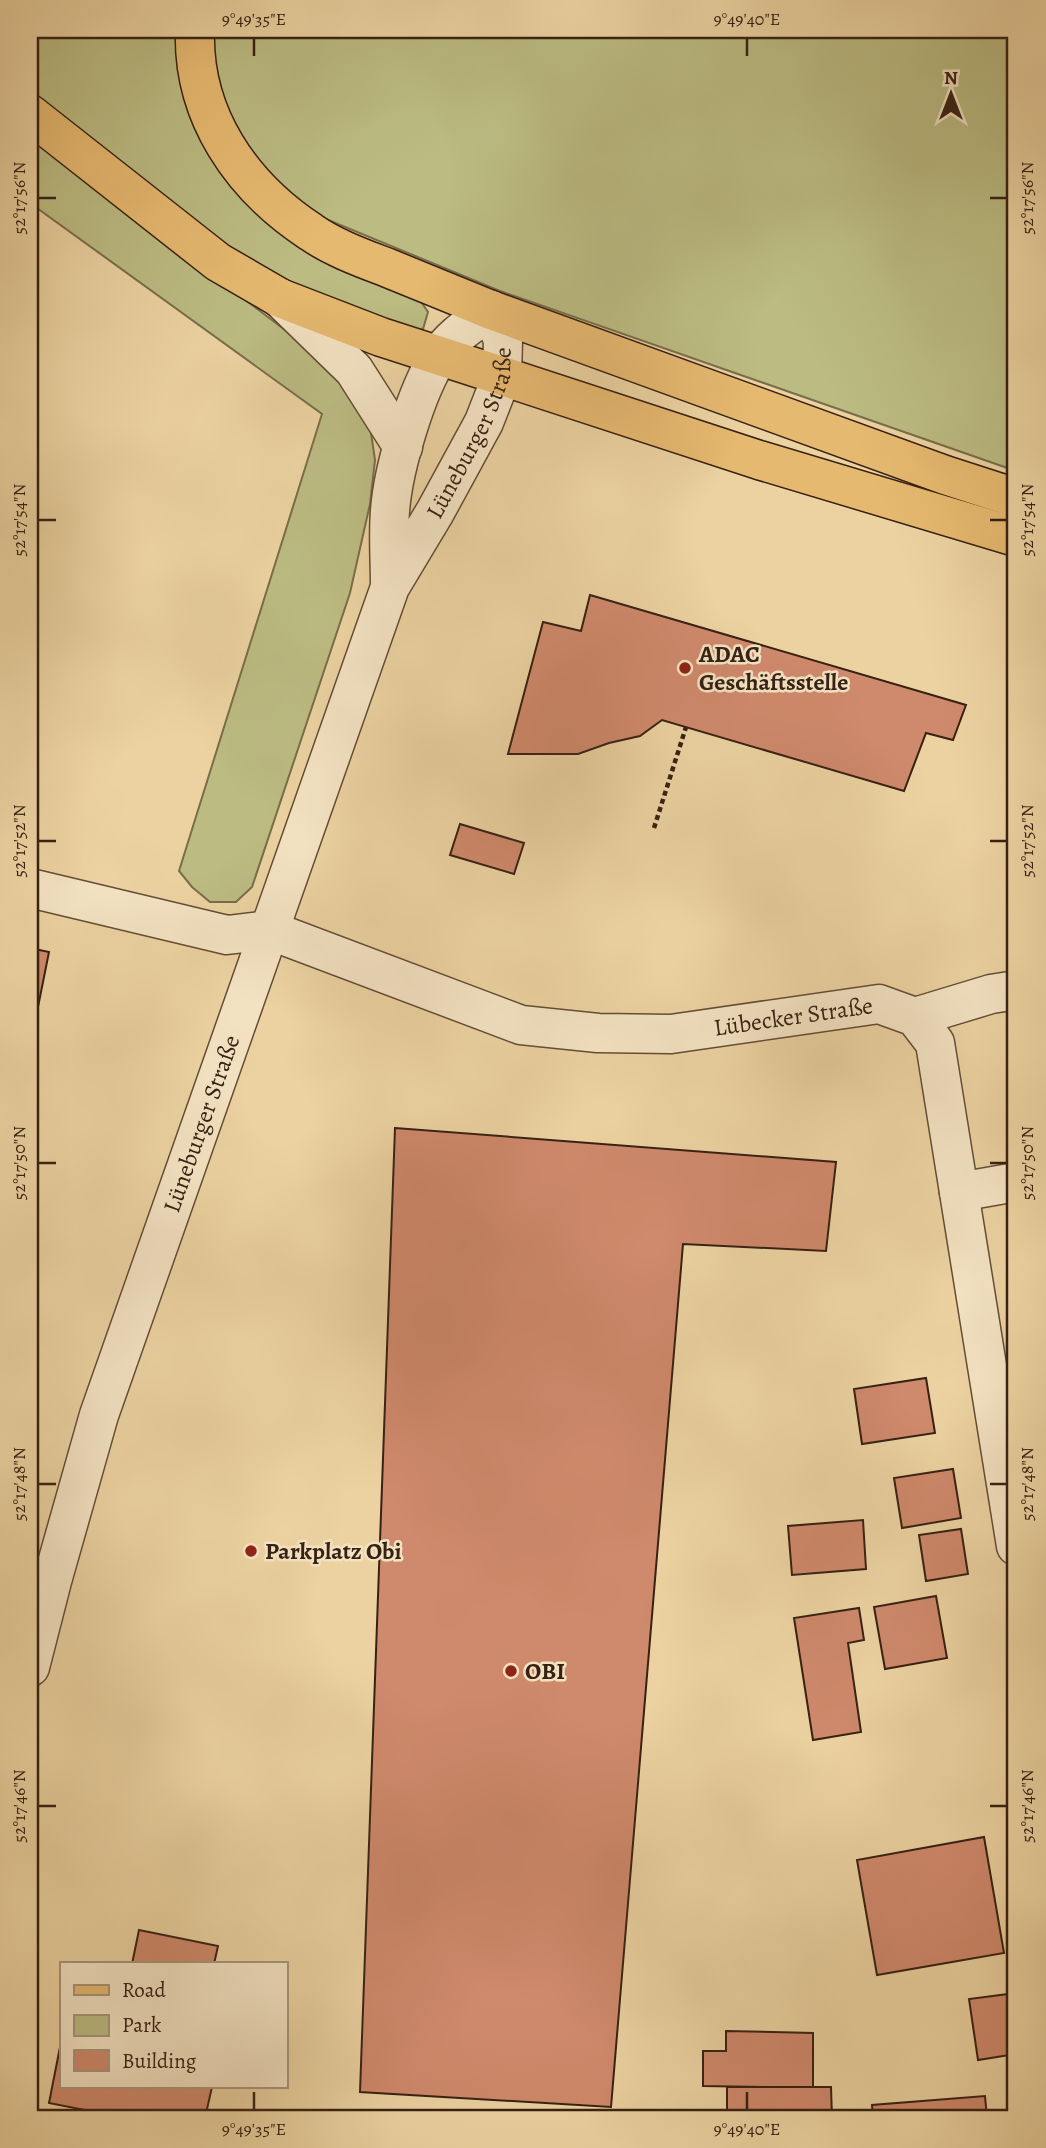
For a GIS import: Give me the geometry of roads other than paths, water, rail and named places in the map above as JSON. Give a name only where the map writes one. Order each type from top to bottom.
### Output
[{"type":"main road","points":[[195,30],[194,47],[200,89],[216,131],[241,170],[277,206],[312,233],[355,255],[491,310],[944,475],[1016,498]]},
{"type":"main road","points":[[30,114],[218,262],[280,298],[381,337],[759,460],[1016,537]]},
{"type":"street","name":"Lüneburger Straße","points":[[280,298],[354,370],[403,447]]},
{"type":"street","name":"Lüneburger Straße","points":[[30,1667],[51,1581],[99,1415],[390,587],[484,422],[502,376],[503,340],[491,310],[460,332],[439,356],[419,398],[403,447],[390,510],[390,587]]},
{"type":"street","points":[[30,888],[228,935],[269,930]]},
{"type":"street","name":"Lübecker Straße","points":[[269,930],[520,1025],[597,1033],[671,1034],[878,1004],[915,1017]]},
{"type":"street","points":[[1016,990],[991,994],[915,1017],[935,1042],[1016,1546]]},
{"type":"street","points":[[959,1192],[1016,1182]]},
{"type":"place","name":"ADAC Geschäftsstelle","points":[[685,668]]},
{"type":"place","name":"Parkplatz Obi","points":[[251,1551]]},
{"type":"place","name":"OBI","points":[[511,1671]]}]
